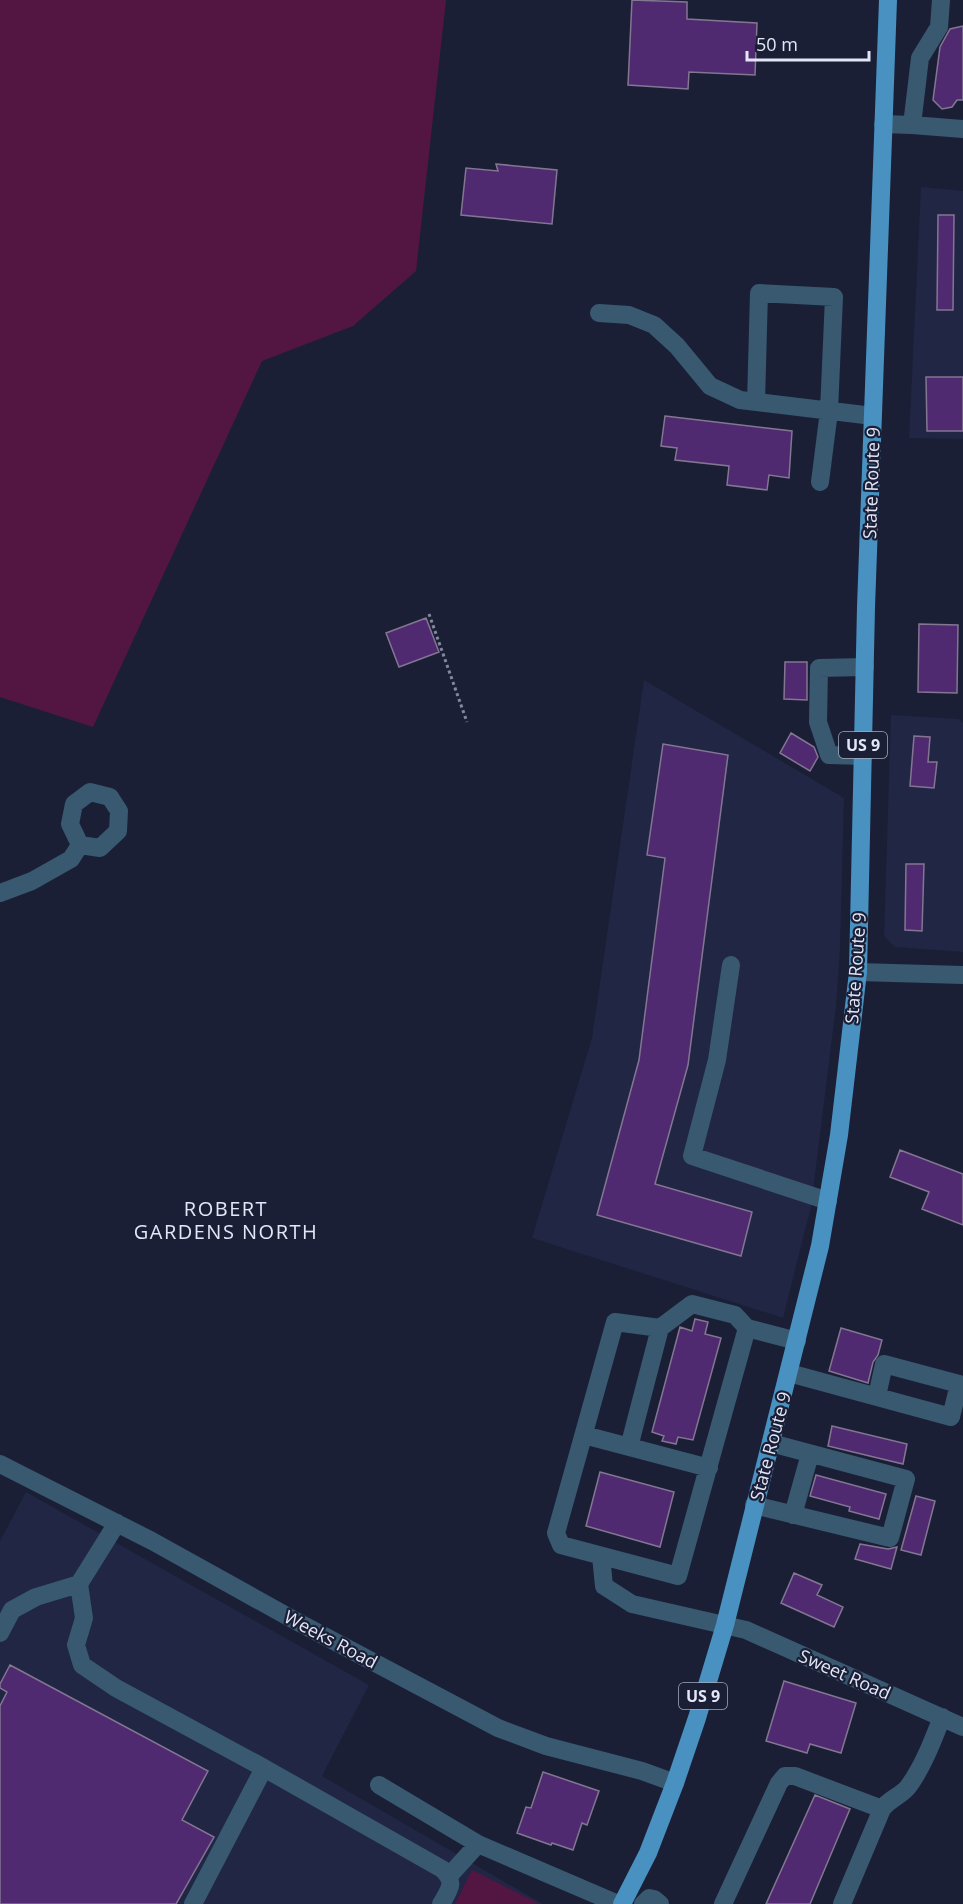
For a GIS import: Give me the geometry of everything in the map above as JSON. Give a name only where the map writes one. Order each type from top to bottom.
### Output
[{"type":"main road","name":"State Route 9","points":[[622,1901],[648,1853],[675,1783],[725,1625],[820,1246],[839,1135],[858,972],[865,667],[888,0]]},
{"type":"street","points":[[912,125],[920,58],[939,27],[941,0]]},
{"type":"street","points":[[884,124],[963,129]]},
{"type":"street","points":[[756,402],[759,293],[834,297],[829,411],[820,482]]},
{"type":"street","points":[[599,313],[629,315],[654,325],[677,346],[710,386],[740,400],[873,416]]},
{"type":"street","points":[[863,756],[829,755],[818,722],[819,668],[865,667]]},
{"type":"street","points":[[0,893],[32,882],[71,859],[80,845]]},
{"type":"street","points":[[731,965],[717,1060],[692,1156],[828,1201]]},
{"type":"street","points":[[858,972],[963,975]]},
{"type":"street","points":[[629,1446],[660,1328],[692,1304],[735,1315],[747,1328],[797,1341]]},
{"type":"street","points":[[660,1328],[615,1322],[556,1533],[561,1545],[678,1576],[747,1328]]},
{"type":"street","points":[[789,1372],[877,1396]]},
{"type":"street","points":[[584,1435],[709,1468]]},
{"type":"street","points":[[754,1505],[890,1538],[906,1479],[771,1443]]},
{"type":"street","points":[[793,1515],[810,1454]]},
{"type":"street","name":"Weeks Road","points":[[0,1464],[117,1523],[498,1728],[546,1746],[642,1771],[675,1783]]},
{"type":"street","points":[[117,1523],[79,1584],[84,1618],[76,1645],[82,1665],[116,1689],[264,1768],[442,1869],[449,1876],[451,1886],[441,1904]]},
{"type":"street","name":"Sweet Road","points":[[601,1556],[604,1586],[632,1604],[746,1630],[963,1727]]},
{"type":"street","points":[[0,1633],[12,1610],[36,1597],[79,1584]]},
{"type":"street","points":[[842,1904],[882,1809],[886,1803],[909,1786],[942,1717]]},
{"type":"street","points":[[193,1904],[264,1768]]},
{"type":"street","points":[[723,1904],[779,1782],[785,1776],[795,1776],[882,1809]]},
{"type":"street","points":[[379,1785],[478,1844],[622,1901],[643,1904],[649,1898],[660,1904]]},
{"type":"street","points":[[449,1876],[478,1844]]},
{"type":"path","points":[[429,614],[467,722]]},
{"type":"shaded area","points":[[0,0],[446,0],[416,271],[353,326],[262,361],[93,727],[0,697]]},
{"type":"shaded area","points":[[921,187],[963,191],[963,439],[909,438]]},
{"type":"shaded area","points":[[644,680],[844,798],[836,1006],[811,1207],[783,1318],[532,1238],[592,1038]]},
{"type":"shaded area","points":[[891,715],[959,719],[963,723],[963,952],[895,947],[884,936]]},
{"type":"shaded area","points":[[26,1492],[369,1685],[322,1776],[543,1904],[0,1904],[0,1541]]},
{"type":"shaded area","points":[[472,1870],[540,1904],[455,1904]]},
{"type":"building","points":[[632,0],[687,2],[687,19],[757,23],[755,75],[689,72],[688,89],[628,85]]},
{"type":"building","points":[[963,26],[963,100],[957,100],[952,107],[942,109],[933,100],[940,47],[950,29]]},
{"type":"building","points":[[496,164],[557,170],[552,224],[461,215],[466,168],[498,171]]},
{"type":"building","points":[[938,215],[954,215],[953,310],[937,310]]},
{"type":"building","points":[[926,377],[963,377],[963,431],[927,431]]},
{"type":"building","points":[[665,416],[792,431],[789,478],[769,475],[767,490],[727,485],[729,466],[675,460],[677,448],[661,446]]},
{"type":"building","points":[[426,618],[439,652],[399,667],[386,633]]},
{"type":"building","points":[[919,624],[958,625],[957,693],[918,692]]},
{"type":"building","points":[[785,662],[807,662],[807,700],[784,699]]},
{"type":"building","points":[[791,733],[814,747],[818,757],[810,771],[780,753]]},
{"type":"building","points":[[914,736],[930,737],[928,762],[937,762],[934,788],[910,786]]},
{"type":"building","points":[[663,744],[728,755],[688,1065],[655,1184],[752,1212],[741,1256],[597,1215],[639,1060],[665,858],[647,855]]},
{"type":"building","points":[[906,864],[924,864],[922,931],[905,930]]},
{"type":"building","points":[[900,1150],[963,1174],[963,1225],[922,1209],[929,1192],[890,1177]]},
{"type":"building","points":[[695,1319],[708,1322],[705,1334],[721,1338],[693,1440],[678,1437],[676,1444],[662,1441],[664,1436],[652,1432],[680,1327],[692,1331]]},
{"type":"building","points":[[841,1328],[882,1340],[868,1383],[829,1371]]},
{"type":"building","points":[[832,1426],[907,1444],[903,1464],[828,1446]]},
{"type":"building","points":[[600,1472],[674,1492],[660,1547],[586,1526]]},
{"type":"building","points":[[816,1475],[886,1494],[879,1519],[849,1511],[850,1507],[810,1496]]},
{"type":"building","points":[[916,1496],[935,1501],[921,1555],[901,1550]]},
{"type":"building","points":[[860,1544],[888,1549],[897,1547],[891,1569],[855,1559]]},
{"type":"building","points":[[794,1573],[822,1585],[817,1595],[843,1607],[834,1627],[781,1603]]},
{"type":"building","points":[[10,1665],[208,1771],[182,1820],[214,1837],[176,1904],[0,1904],[0,1706],[7,1692],[0,1688],[0,1684]]},
{"type":"building","points":[[784,1681],[856,1703],[841,1753],[810,1744],[807,1753],[766,1741]]},
{"type":"building","points":[[543,1772],[599,1791],[587,1825],[582,1823],[573,1850],[517,1833],[526,1807],[531,1808]]},
{"type":"building","points":[[815,1795],[850,1809],[810,1904],[766,1904]]},
{"type":"district","name":"ROBERT GARDENS NORTH","points":[[226,1220]]}]
